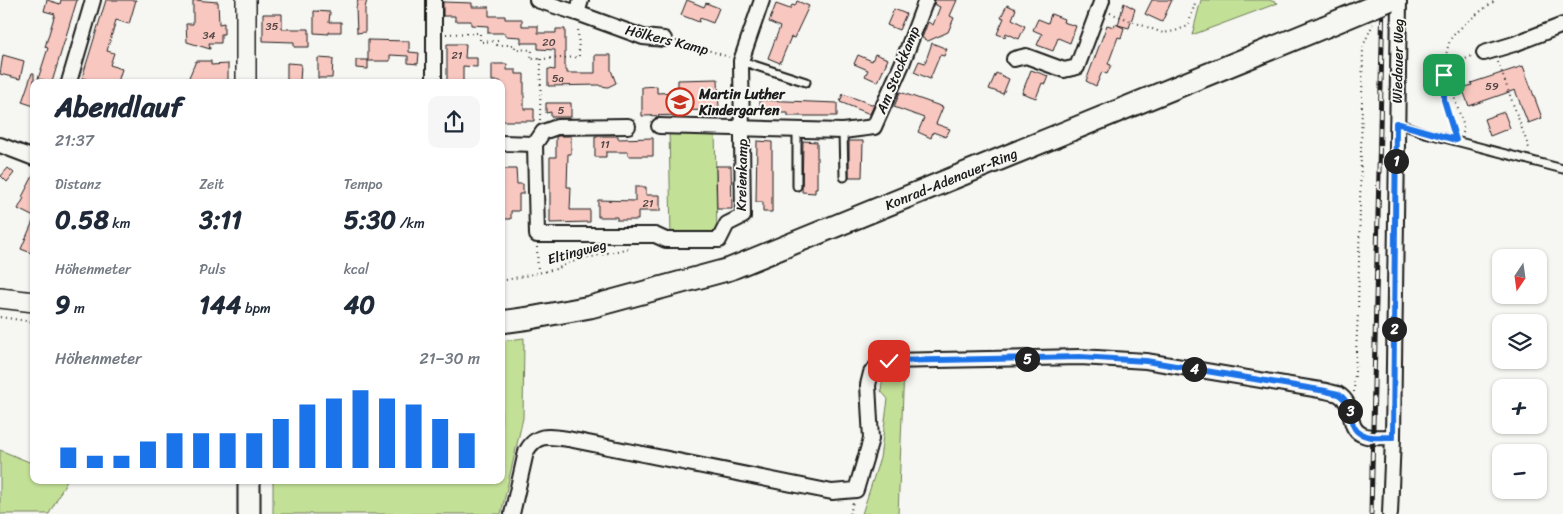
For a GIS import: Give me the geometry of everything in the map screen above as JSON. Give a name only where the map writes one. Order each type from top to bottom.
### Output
[{"type":"main road","points":[[246,0],[246,79]]},
{"type":"main road","name":"Konrad-Adenauer-Ring","points":[[505,321],[590,307],[730,269],[1389,0]]},
{"type":"main road","points":[[0,298],[30,302]]},
{"type":"main road","points":[[249,484],[250,514]]},
{"type":"street","points":[[70,79],[93,0]]},
{"type":"street","points":[[434,0],[434,79]]},
{"type":"street","name":"Hölkers Kamp","points":[[537,0],[579,6],[643,37],[664,39]]},
{"type":"street","points":[[742,128],[741,61],[762,0]]},
{"type":"street","name":"Am Stockkamp","points":[[742,128],[843,130],[874,128],[902,64],[926,0]]},
{"type":"street","name":"Wiedauer Weg","points":[[1390,514],[1393,437],[1399,0]]},
{"type":"street","points":[[1014,59],[1026,56],[1064,70],[1077,68],[1100,4]]},
{"type":"street","points":[[1489,52],[1563,25]]},
{"type":"street","points":[[505,142],[539,138],[557,127],[628,126]]},
{"type":"street","name":"Kreienkamp","points":[[537,235],[655,235],[666,240],[720,240],[727,224],[743,216],[742,128],[659,126]]},
{"type":"street","points":[[537,235],[539,138]]},
{"type":"street","points":[[0,145],[30,156]]},
{"type":"street","points":[[512,514],[526,452],[531,443],[540,437],[568,439],[832,492],[856,490],[871,439],[868,385],[871,373],[878,365],[889,361],[1080,357],[1146,361],[1326,391],[1338,395],[1346,402],[1355,430],[1359,434],[1373,437],[1393,437]]},
{"type":"lane","points":[[741,61],[806,82]]},
{"type":"lane","points":[[1396,123],[1563,169]]},
{"type":"lane","points":[[797,128],[797,186]]},
{"type":"lane","points":[[843,130],[844,177]]},
{"type":"path","points":[[1100,4],[1163,33],[1188,26],[1196,0]]},
{"type":"path","points":[[1459,141],[1444,100],[1443,87],[1451,38],[1480,11],[1496,0]]},
{"type":"path","points":[[434,34],[480,33],[480,42],[498,41],[498,45],[515,45],[515,49],[532,50],[531,59],[580,57],[579,6]]},
{"type":"path","name":"Hölkers Kamp","points":[[664,39],[689,44],[741,61]]},
{"type":"path","points":[[1346,402],[1354,392],[1356,353],[1363,46]]},
{"type":"path","points":[[1459,141],[1464,127],[1452,91],[1463,60],[1489,52],[1534,161]]},
{"type":"path","points":[[539,138],[541,59]]},
{"type":"path","points":[[537,235],[538,272]]},
{"type":"path","name":"Eltingweg","points":[[505,280],[645,245],[655,235]]},
{"type":"path","points":[[0,317],[30,321]]},
{"type":"green space","points":[[1201,0],[1269,0],[1278,3],[1192,35]]},
{"type":"green space","points":[[669,126],[715,127],[717,238],[671,238]]},
{"type":"green space","points":[[524,338],[523,418],[501,514],[273,514],[273,484],[505,484],[505,340]]},
{"type":"green space","points":[[904,369],[898,514],[862,514],[880,458],[888,399],[881,391],[883,375]]},
{"type":"green space","points":[[0,450],[30,462],[30,484],[65,484],[49,514],[0,514]]},
{"type":"building","points":[[47,0],[60,4],[61,0],[77,0],[53,79],[38,79],[48,48],[45,47],[55,14],[44,11]]},
{"type":"building","points":[[106,0],[136,0],[129,24],[116,20],[107,51],[114,53],[110,65],[122,69],[119,79],[82,78]]},
{"type":"building","points":[[193,0],[218,2],[219,24],[224,23],[224,34],[221,34],[221,43],[209,43],[210,49],[187,42],[186,24],[193,24]]},
{"type":"building","points":[[358,0],[367,0],[365,32],[357,33],[356,8]]},
{"type":"building","points":[[687,0],[704,7],[706,3],[719,8],[713,23],[700,18],[699,22],[681,15]]},
{"type":"building","points":[[935,0],[957,0],[950,16],[954,18],[948,32],[928,41],[922,38],[928,22],[933,25],[940,7],[934,4]]},
{"type":"building","points":[[1152,0],[1172,0],[1162,22],[1145,14]]},
{"type":"building","points":[[797,1],[809,6],[794,38],[791,37],[780,63],[768,58],[780,27],[769,22],[776,4],[790,9],[792,5],[795,6]]},
{"type":"building","points":[[443,2],[472,3],[472,7],[489,7],[489,16],[505,16],[505,19],[522,19],[522,26],[538,26],[538,33],[556,33],[556,29],[565,29],[565,70],[567,70],[567,73],[595,73],[595,55],[611,55],[611,70],[616,83],[608,87],[599,85],[548,86],[548,69],[555,70],[555,50],[538,49],[538,43],[521,43],[521,37],[505,36],[505,33],[488,33],[488,26],[471,25],[471,21],[455,21],[455,16],[443,16]]},
{"type":"building","points":[[1124,3],[1135,9],[1129,28],[1118,25]]},
{"type":"building","points":[[1007,5],[1016,9],[1012,19],[1025,26],[1019,39],[1006,33],[1005,37],[997,34],[1004,18],[1001,17]]},
{"type":"building","points":[[894,9],[906,14],[899,30],[887,25]]},
{"type":"building","points":[[314,11],[330,12],[329,22],[341,22],[341,32],[329,32],[329,34],[314,33]]},
{"type":"building","points":[[263,14],[282,14],[282,29],[309,29],[309,47],[294,47],[294,42],[263,41]]},
{"type":"building","points":[[1051,14],[1064,19],[1063,22],[1076,26],[1070,43],[1058,38],[1053,51],[1037,45],[1042,34],[1033,30],[1038,19],[1048,23]]},
{"type":"building","points":[[1115,24],[1124,28],[1121,38],[1118,37],[1108,64],[1111,65],[1107,74],[1102,72],[1096,86],[1086,81],[1107,25],[1114,27]]},
{"type":"building","points":[[368,40],[409,41],[409,52],[419,53],[418,64],[408,63],[408,56],[390,55],[390,61],[368,61]]},
{"type":"building","points":[[932,43],[947,49],[944,56],[940,55],[930,79],[914,72],[919,61],[925,63]]},
{"type":"building","points":[[447,44],[466,44],[465,58],[477,58],[477,67],[463,66],[463,79],[447,79]]},
{"type":"building","points":[[875,54],[888,59],[878,82],[865,76],[868,70],[854,64],[858,55],[872,61]]},
{"type":"building","points":[[3,55],[24,61],[20,79],[0,74]]},
{"type":"building","points":[[318,58],[333,59],[332,78],[318,78]]},
{"type":"building","points":[[356,60],[368,60],[368,69],[356,68]]},
{"type":"building","points":[[196,61],[211,61],[211,65],[228,64],[228,79],[188,79]]},
{"type":"building","points":[[287,63],[301,64],[300,79],[287,79]]},
{"type":"building","points":[[492,64],[507,64],[507,70],[516,70],[516,74],[524,74],[524,109],[534,109],[534,121],[505,121],[505,79],[492,79]]},
{"type":"building","points":[[1523,66],[1542,118],[1528,123],[1515,90],[1469,106],[1462,88],[1472,85],[1471,83]]},
{"type":"building","points":[[1031,70],[1048,76],[1045,84],[1042,83],[1036,98],[1022,93]]},
{"type":"building","points":[[32,73],[34,73],[34,79],[30,79],[30,105],[22,102]]},
{"type":"building","points":[[996,73],[1009,79],[1003,94],[989,89]]},
{"type":"building","name":"Martin Luther Kindergarten","points":[[718,79],[719,111],[685,110],[685,115],[642,116],[642,87],[657,86],[657,93],[678,92],[678,80]]},
{"type":"building","points":[[900,92],[943,107],[936,124],[950,129],[946,137],[933,132],[931,138],[918,132],[924,118],[894,107]]},
{"type":"building","points":[[843,94],[874,105],[870,114],[840,102]]},
{"type":"building","points":[[760,100],[837,103],[837,116],[788,116],[788,113],[760,113]]},
{"type":"building","points":[[546,103],[571,103],[571,117],[551,117],[551,112],[546,113]]},
{"type":"building","points":[[1504,112],[1510,128],[1490,136],[1484,119]]},
{"type":"building","points":[[571,136],[571,154],[568,154],[567,187],[571,187],[570,210],[590,210],[590,222],[550,223],[550,157],[556,157],[556,137]]},
{"type":"building","points":[[595,136],[618,136],[618,139],[653,138],[653,156],[628,156],[628,152],[606,152],[606,157],[595,157]]},
{"type":"building","points":[[757,141],[772,142],[772,212],[763,212],[763,202],[756,202]]},
{"type":"building","points":[[803,141],[817,142],[817,188],[815,188],[815,193],[802,192]]},
{"type":"building","points":[[849,141],[863,141],[862,177],[849,177]]},
{"type":"building","points":[[716,166],[731,166],[732,209],[717,209]]},
{"type":"building","points":[[8,168],[14,173],[7,182],[1,176]]},
{"type":"building","points":[[505,169],[516,169],[517,184],[523,184],[523,194],[519,194],[519,211],[511,211],[511,219],[505,219]]},
{"type":"building","points":[[30,182],[30,215],[18,209],[24,198],[22,197]]},
{"type":"building","points":[[635,187],[646,187],[646,195],[660,195],[660,211],[638,211],[638,220],[617,220],[617,217],[598,217],[598,200],[635,201]]},
{"type":"building","points":[[30,228],[30,252],[21,249]]},
{"type":"railway","points":[[1371,514],[1383,0]]},
{"type":"place","name":"Martin Luther Kindergarten","points":[[680,102]]},
{"type":"route","points":[[889,361],[1080,357],[1146,361],[1326,391],[1338,395],[1346,402],[1355,430],[1359,434],[1373,437],[1393,437],[1396,123],[1425,133],[1456,140],[1444,100],[1444,75]]}]
